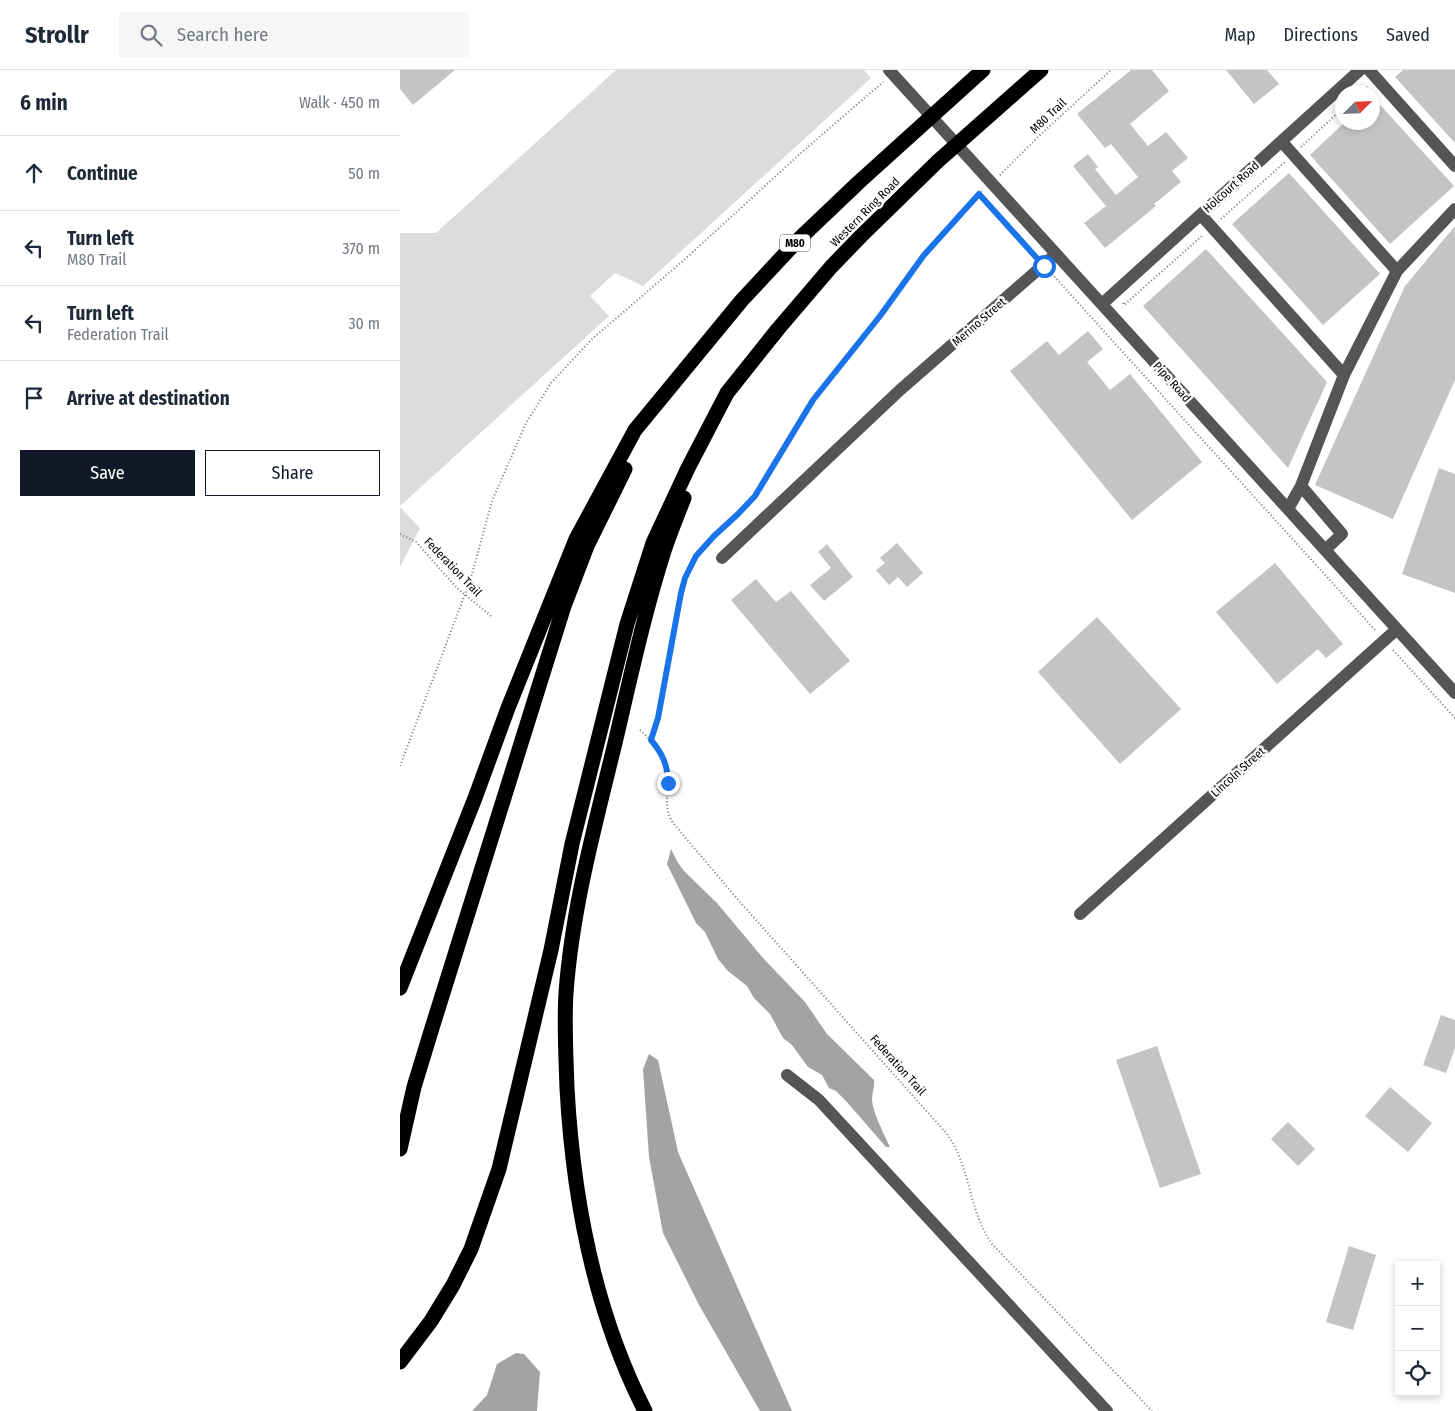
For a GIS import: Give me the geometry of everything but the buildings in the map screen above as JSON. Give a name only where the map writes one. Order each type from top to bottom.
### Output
[{"type":"highway","name":"Western Ring Road","points":[[689,366],[742,300],[798,241],[983,70]]},
{"type":"highway","name":"Western Ring Road","points":[[727,393],[778,329],[831,267],[861,236],[938,161],[1041,70]]},
{"type":"highway","points":[[400,988],[475,798],[508,708],[576,539],[635,430],[689,366]]},
{"type":"highway","points":[[400,1148],[414,1088],[432,1028],[564,606],[587,546],[638,444],[689,366]]},
{"type":"highway","points":[[400,1362],[431,1321],[453,1285],[471,1249],[499,1169],[552,950],[572,844],[627,624],[653,543],[688,468],[727,393]]},
{"type":"highway","points":[[645,1411],[613,1339],[607,1320],[596,1283],[577,1194],[569,1122],[566,994],[573,933],[589,852],[642,628],[664,550],[694,471],[727,393]]},
{"type":"street","name":"Holcourt Road","points":[[1102,304],[1360,70]]},
{"type":"street","points":[[1369,70],[1455,166]]},
{"type":"street","name":"Pipe Road","points":[[891,72],[1455,693]]},
{"type":"street","points":[[1282,142],[1397,271]]},
{"type":"street","points":[[1288,510],[1301,486],[1344,375],[1397,271],[1455,209]]},
{"type":"street","points":[[1201,215],[1344,375]]},
{"type":"street","name":"Merino Street","points":[[722,558],[900,390],[1056,254]]},
{"type":"street","points":[[1301,486],[1342,534],[1325,550]]},
{"type":"street","name":"Lincoln Street","points":[[1080,914],[1397,629]]},
{"type":"street","points":[[787,1074],[819,1100],[1107,1411]]},
{"type":"path","name":"M80 Trail","points":[[999,176],[1038,136],[1111,70]]},
{"type":"path","points":[[400,766],[465,594],[492,501],[526,423],[551,383],[591,340],[684,260],[891,72]]},
{"type":"path","points":[[1114,294],[1124,305],[1335,115]]},
{"type":"path","points":[[651,740],[658,718],[681,593],[689,567],[714,536],[743,510],[755,496],[813,400],[880,316],[924,255],[984,189]]},
{"type":"path","points":[[979,194],[1455,718]]},
{"type":"path","name":"Federation Trail","points":[[400,534],[416,542],[457,588],[491,616]]},
{"type":"path","name":"Federation Trail","points":[[640,730],[651,740],[662,755],[668,772],[666,809],[673,823],[734,895],[948,1134],[959,1155],[979,1222],[992,1244],[1152,1411]]},
{"type":"shaded area","points":[[616,70],[864,70],[871,78],[643,286],[615,273],[590,296],[609,316],[400,506],[400,233],[436,233]]},
{"type":"shaded area","points":[[400,507],[420,528],[400,567]]},
{"type":"shaded area","points":[[671,849],[685,872],[717,903],[763,958],[805,1002],[827,1034],[874,1080],[872,1097],[874,1110],[890,1147],[886,1147],[846,1101],[836,1091],[829,1088],[822,1075],[808,1067],[792,1045],[783,1038],[770,1014],[754,998],[747,986],[728,971],[718,959],[705,932],[696,923],[667,864]]},
{"type":"shaded area","points":[[649,1054],[658,1060],[678,1152],[792,1411],[760,1411],[699,1305],[663,1233],[649,1157],[643,1069]]},
{"type":"shaded area","points":[[516,1353],[524,1354],[540,1372],[537,1411],[472,1411],[487,1395],[497,1364]]},
{"type":"route","points":[[668,783],[666,763],[651,740],[658,718],[681,593],[689,567],[696,556],[714,536],[748,505],[813,400],[880,316],[932,244],[979,194],[1044,266]]}]
